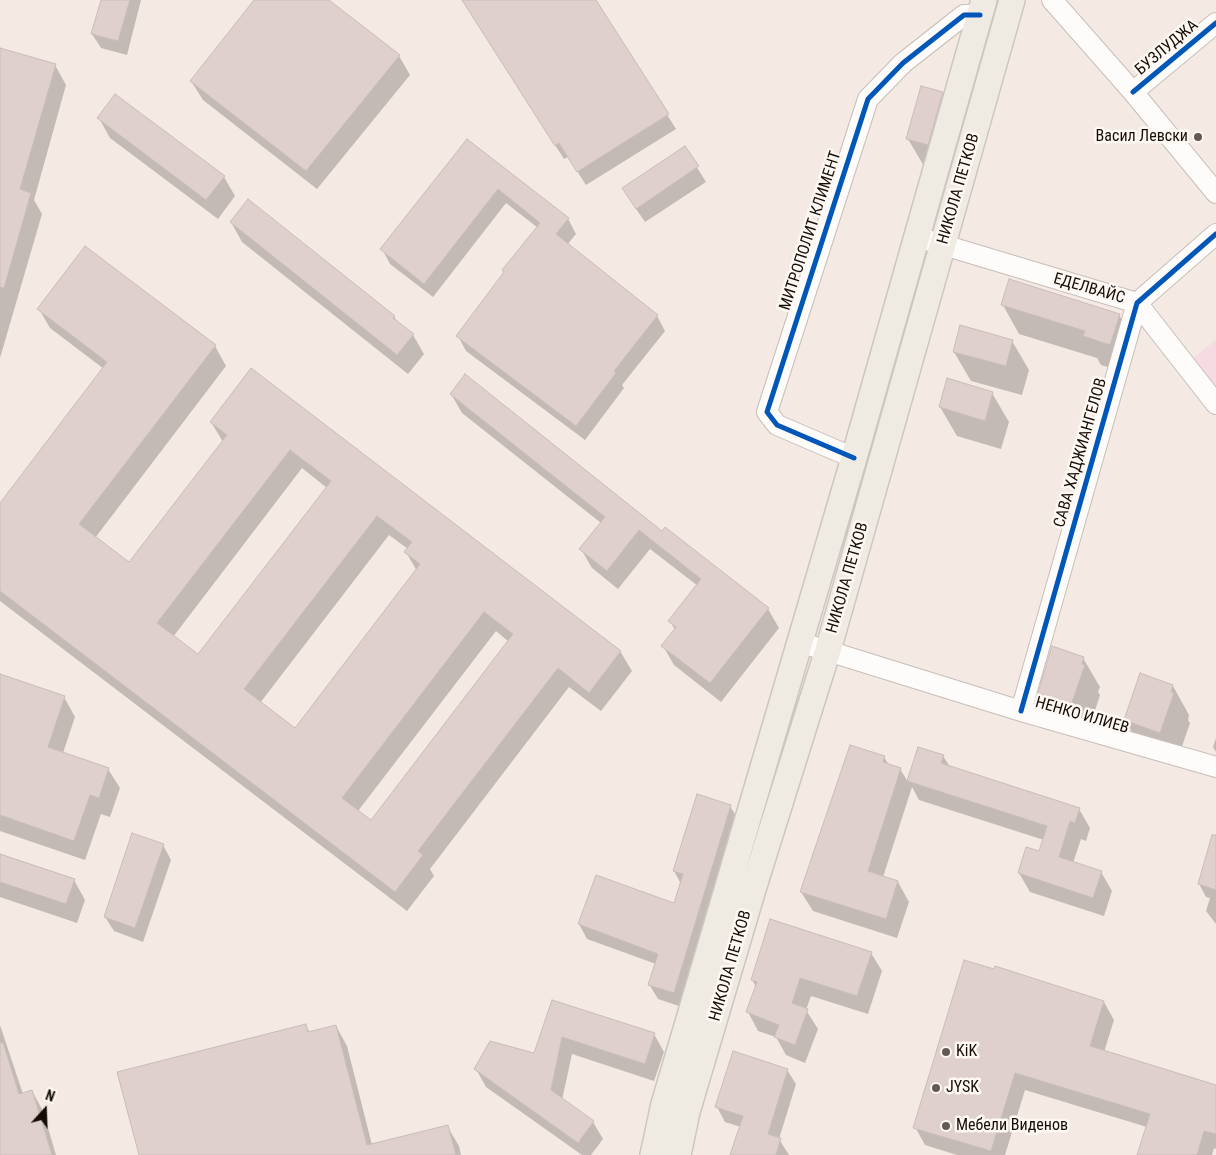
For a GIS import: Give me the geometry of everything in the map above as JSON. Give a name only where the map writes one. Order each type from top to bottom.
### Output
[{"type":"main road","name":"НИКОЛА ПЕТКОВ","points":[[678,1155],[688,1112],[754,886],[828,650],[1012,0]]},
{"type":"main road","name":"НИКОЛА ПЕТКОВ","points":[[653,1155],[664,1104],[854,458],[982,8]]},
{"type":"street","points":[[1052,0],[1133,92],[1216,193]]},
{"type":"street","name":"МИТРОПОЛИТ КЛИМЕНТ","points":[[854,458],[777,425],[767,412],[868,99],[903,63],[964,15],[982,8]]},
{"type":"street","name":"БУЗЛУДЖА","points":[[1133,92],[1216,23]]},
{"type":"street","points":[[1137,303],[1216,234]]},
{"type":"street","name":"ЕДЕЛВАЙС","points":[[917,238],[1137,303],[1216,404]]},
{"type":"street","name":"САВА ХАДЖИАНГЕЛОВ","points":[[1021,711],[1137,303]]},
{"type":"street","name":"НЕНКО ИЛИЕВ","points":[[799,642],[1021,711],[1216,768]]},
{"type":"shaded area","points":[[1216,340],[1216,398],[1187,362]]},
{"type":"building","points":[[101,0],[130,0],[118,41],[91,34]]},
{"type":"building","points":[[254,0],[329,0],[400,55],[306,171],[190,81]]},
{"type":"building","points":[[462,0],[596,0],[669,114],[577,172],[559,143],[555,146]]},
{"type":"building","points":[[0,48],[56,64],[20,189],[31,193],[4,288],[0,287]]},
{"type":"building","points":[[921,86],[943,92],[928,145],[906,139]]},
{"type":"building","points":[[115,94],[225,176],[206,200],[97,118]]},
{"type":"building","points":[[467,139],[569,218],[556,234],[658,315],[614,371],[616,373],[576,426],[456,336],[504,272],[502,270],[540,223],[498,189],[424,284],[380,249]]},
{"type":"building","points":[[685,146],[699,166],[636,209],[622,188]]},
{"type":"building","points":[[248,199],[395,316],[393,318],[414,334],[397,355],[230,222]]},
{"type":"building","points":[[85,246],[216,345],[79,524],[129,562],[227,435],[210,422],[251,368],[621,651],[589,693],[558,668],[418,851],[423,855],[395,892],[0,591],[0,503],[107,362],[37,309]],"holes":[[[290,450],[331,481],[198,654],[157,623]],[[377,516],[412,542],[404,552],[420,564],[295,728],[244,689]],[[484,612],[513,634],[371,820],[342,798]]]},
{"type":"building","points":[[1009,279],[1120,314],[1110,345],[1083,336],[1085,331],[1001,305]]},
{"type":"building","points":[[960,325],[1013,340],[1006,366],[953,352]]},
{"type":"building","points":[[465,374],[662,531],[665,527],[769,608],[710,683],[661,646],[676,627],[668,621],[701,579],[639,530],[607,571],[579,549],[605,517],[450,394]]},
{"type":"building","points":[[947,378],[993,392],[985,421],[939,407]]},
{"type":"building","points":[[1052,646],[1084,657],[1082,664],[1085,665],[1071,705],[1038,693]]},
{"type":"building","points":[[1140,673],[1173,685],[1171,692],[1174,693],[1160,733],[1124,720]]},
{"type":"building","points":[[0,674],[65,696],[48,747],[109,768],[99,798],[90,795],[74,841],[0,815]]},
{"type":"building","points":[[850,745],[885,756],[883,762],[901,768],[868,871],[898,881],[886,919],[800,892]]},
{"type":"building","points":[[918,747],[944,755],[941,763],[1080,808],[1075,823],[1070,821],[1059,857],[1102,871],[1093,898],[1018,873],[1026,847],[1039,851],[1047,826],[907,781]]},
{"type":"building","points":[[697,794],[731,805],[674,993],[648,985],[658,954],[578,924],[596,875],[674,903],[683,874],[673,871]]},
{"type":"building","points":[[132,833],[164,844],[135,928],[104,917]]},
{"type":"building","points":[[1212,835],[1216,835],[1216,890],[1198,884]]},
{"type":"building","points":[[0,854],[75,879],[66,904],[0,882]]},
{"type":"building","points":[[770,919],[872,952],[857,996],[800,978],[792,1003],[808,1009],[795,1045],[774,1037],[779,1025],[746,1012],[757,982],[751,980]]},
{"type":"building","points":[[964,960],[994,969],[995,966],[1104,1001],[1090,1046],[1216,1085],[1216,1134],[1204,1131],[1197,1155],[1137,1155],[1150,1114],[1015,1073],[991,1151],[913,1128]]},
{"type":"building","points":[[552,1000],[655,1033],[645,1064],[562,1037],[551,1090],[594,1121],[578,1143],[474,1069],[490,1041],[534,1053]]},
{"type":"building","points":[[306,1024],[308,1032],[336,1025],[367,1145],[448,1125],[456,1155],[139,1155],[117,1072]]},
{"type":"building","points":[[3,1042],[19,1094],[32,1090],[52,1155],[0,1155],[0,1043]]},
{"type":"building","points":[[733,1051],[788,1069],[768,1134],[781,1138],[776,1155],[730,1155],[743,1116],[715,1107]]},
{"type":"cycle path","points":[[854,458],[777,425],[767,412],[868,99],[903,63],[964,15],[980,15]]},
{"type":"cycle path","points":[[1133,92],[1216,23]]},
{"type":"cycle path","points":[[1021,711],[1137,303],[1216,234]]},
{"type":"place","name":"Васил Левски","points":[[1198,137]]},
{"type":"place","name":"KiK","points":[[946,1052]]},
{"type":"place","name":"JYSK","points":[[936,1088]]},
{"type":"place","name":"Мебели Виденов","points":[[946,1126]]}]
